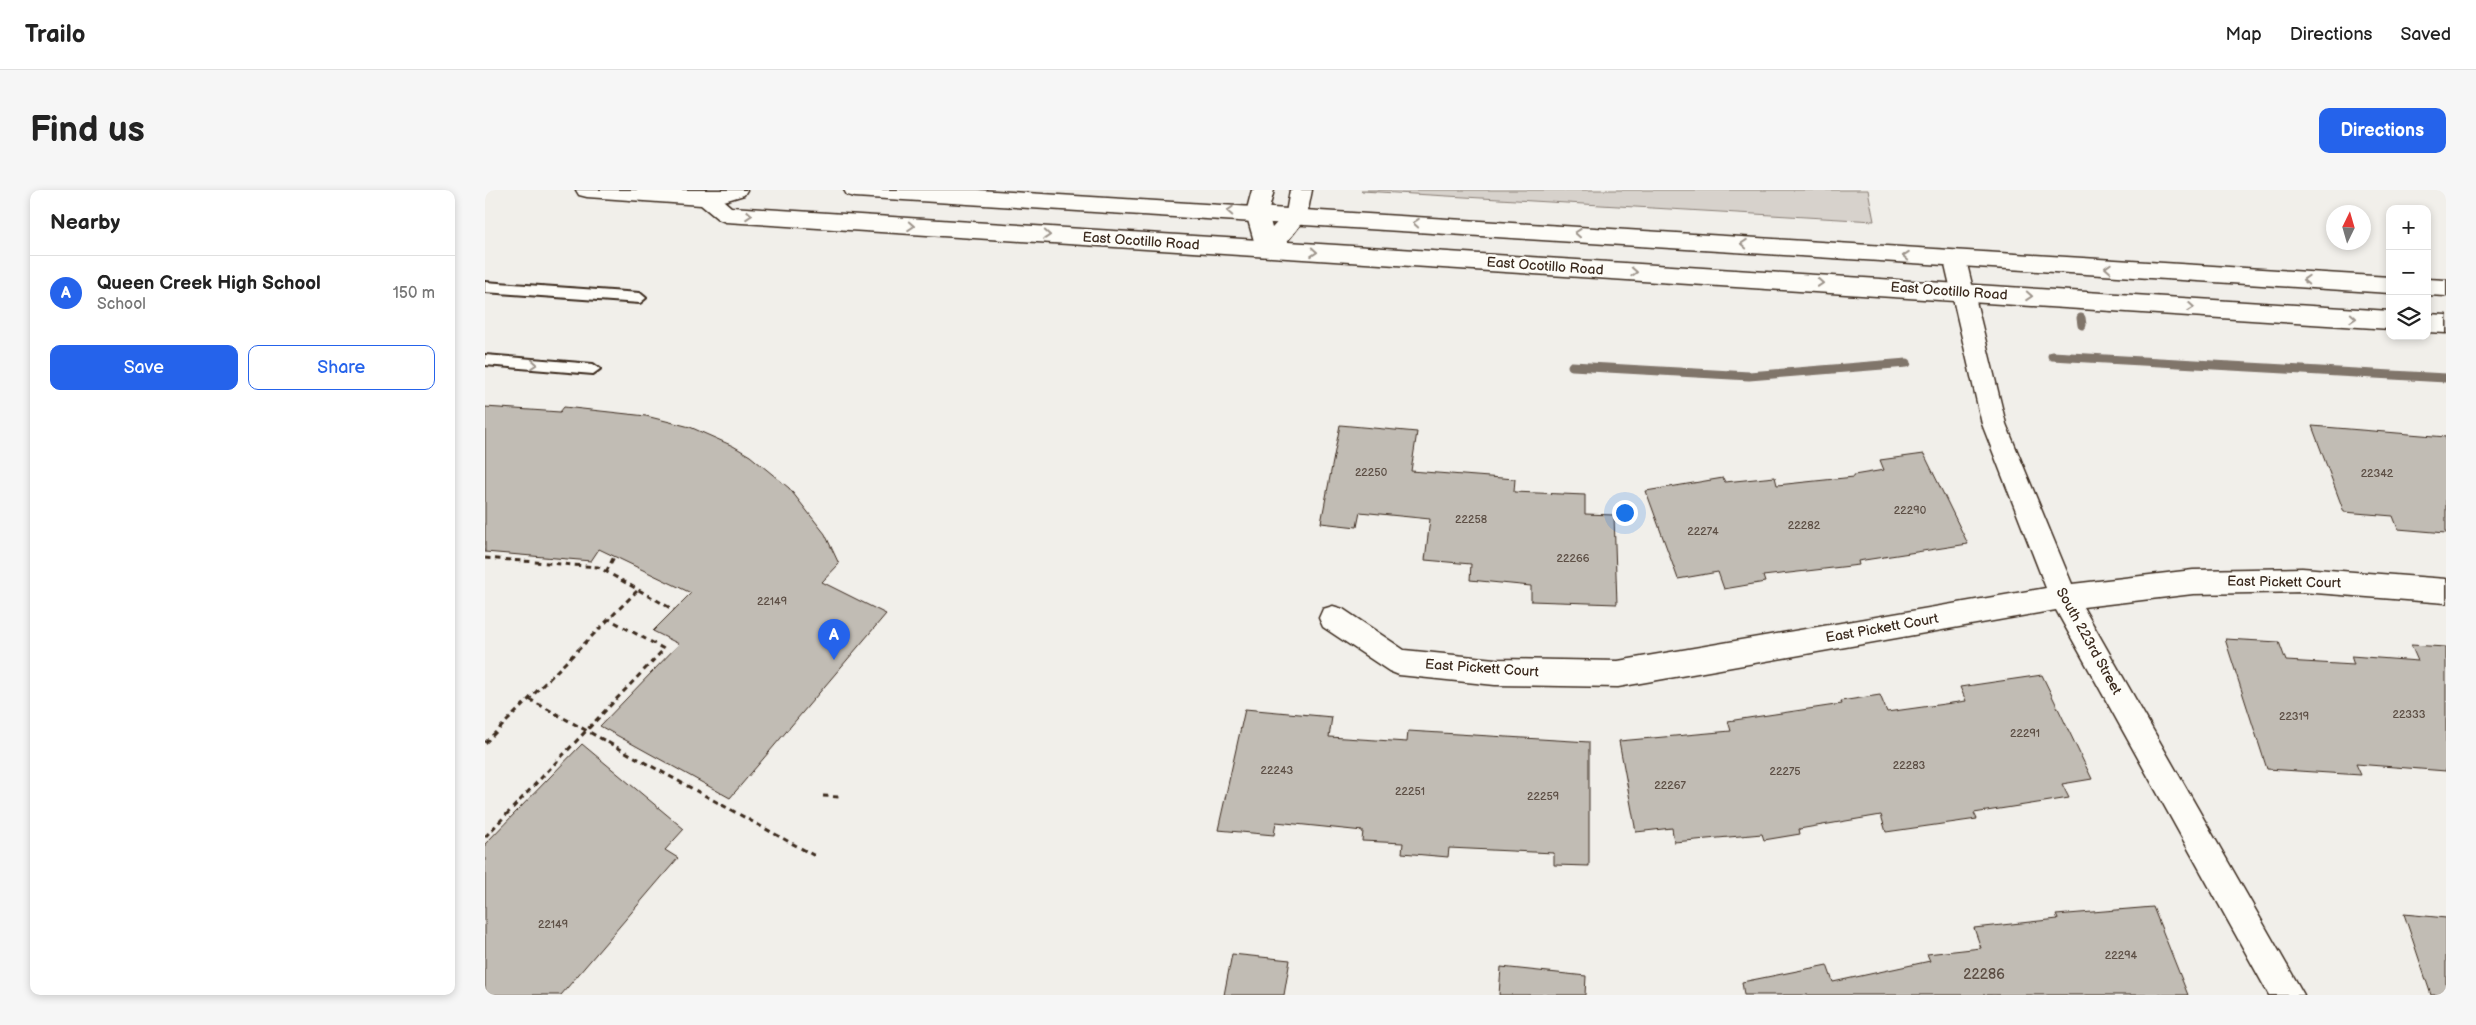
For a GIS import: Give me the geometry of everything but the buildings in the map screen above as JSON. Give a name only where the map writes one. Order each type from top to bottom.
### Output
[{"type":"main road","points":[[587,190],[706,198],[736,190]]},
{"type":"main road","points":[[855,190],[1296,215],[1955,260],[2386,285]]},
{"type":"main road","points":[[1263,190],[1257,213],[1266,249]]},
{"type":"main road","points":[[1266,249],[1296,215],[1301,190]]},
{"type":"main road","name":"East Ocotillo Road","points":[[706,198],[726,214],[2386,320]]},
{"type":"main road","name":"South 223rd Street","points":[[1955,260],[1994,424],[2063,597],[2287,995]]},
{"type":"main road","points":[[2431,287],[2446,288]]},
{"type":"main road","points":[[2431,322],[2446,324]]},
{"type":"main road","name":"East Pickett Court","points":[[1333,618],[1399,662],[1495,672],[1618,674],[2063,597],[2193,582],[2293,580],[2446,590]]},
{"type":"lane","points":[[485,287],[639,298]]},
{"type":"lane","points":[[485,360],[593,369]]},
{"type":"path","points":[[606,572],[615,555]]},
{"type":"path","points":[[485,558],[598,567],[674,610]]},
{"type":"path","points":[[485,743],[637,590]]},
{"type":"path","points":[[485,838],[664,649],[609,619]]},
{"type":"path","points":[[529,699],[815,856]]},
{"type":"path","points":[[823,796],[839,798]]},
{"type":"shaded area","points":[[1868,190],[1874,221],[1362,191]]},
{"type":"waterway","points":[[2081,318],[2082,325]]},
{"type":"waterway","points":[[2052,356],[2446,378]]},
{"type":"waterway","points":[[1572,366],[1749,376],[1907,363]]},
{"type":"place","name":"Queen Creek High School","points":[[834,660]]}]
